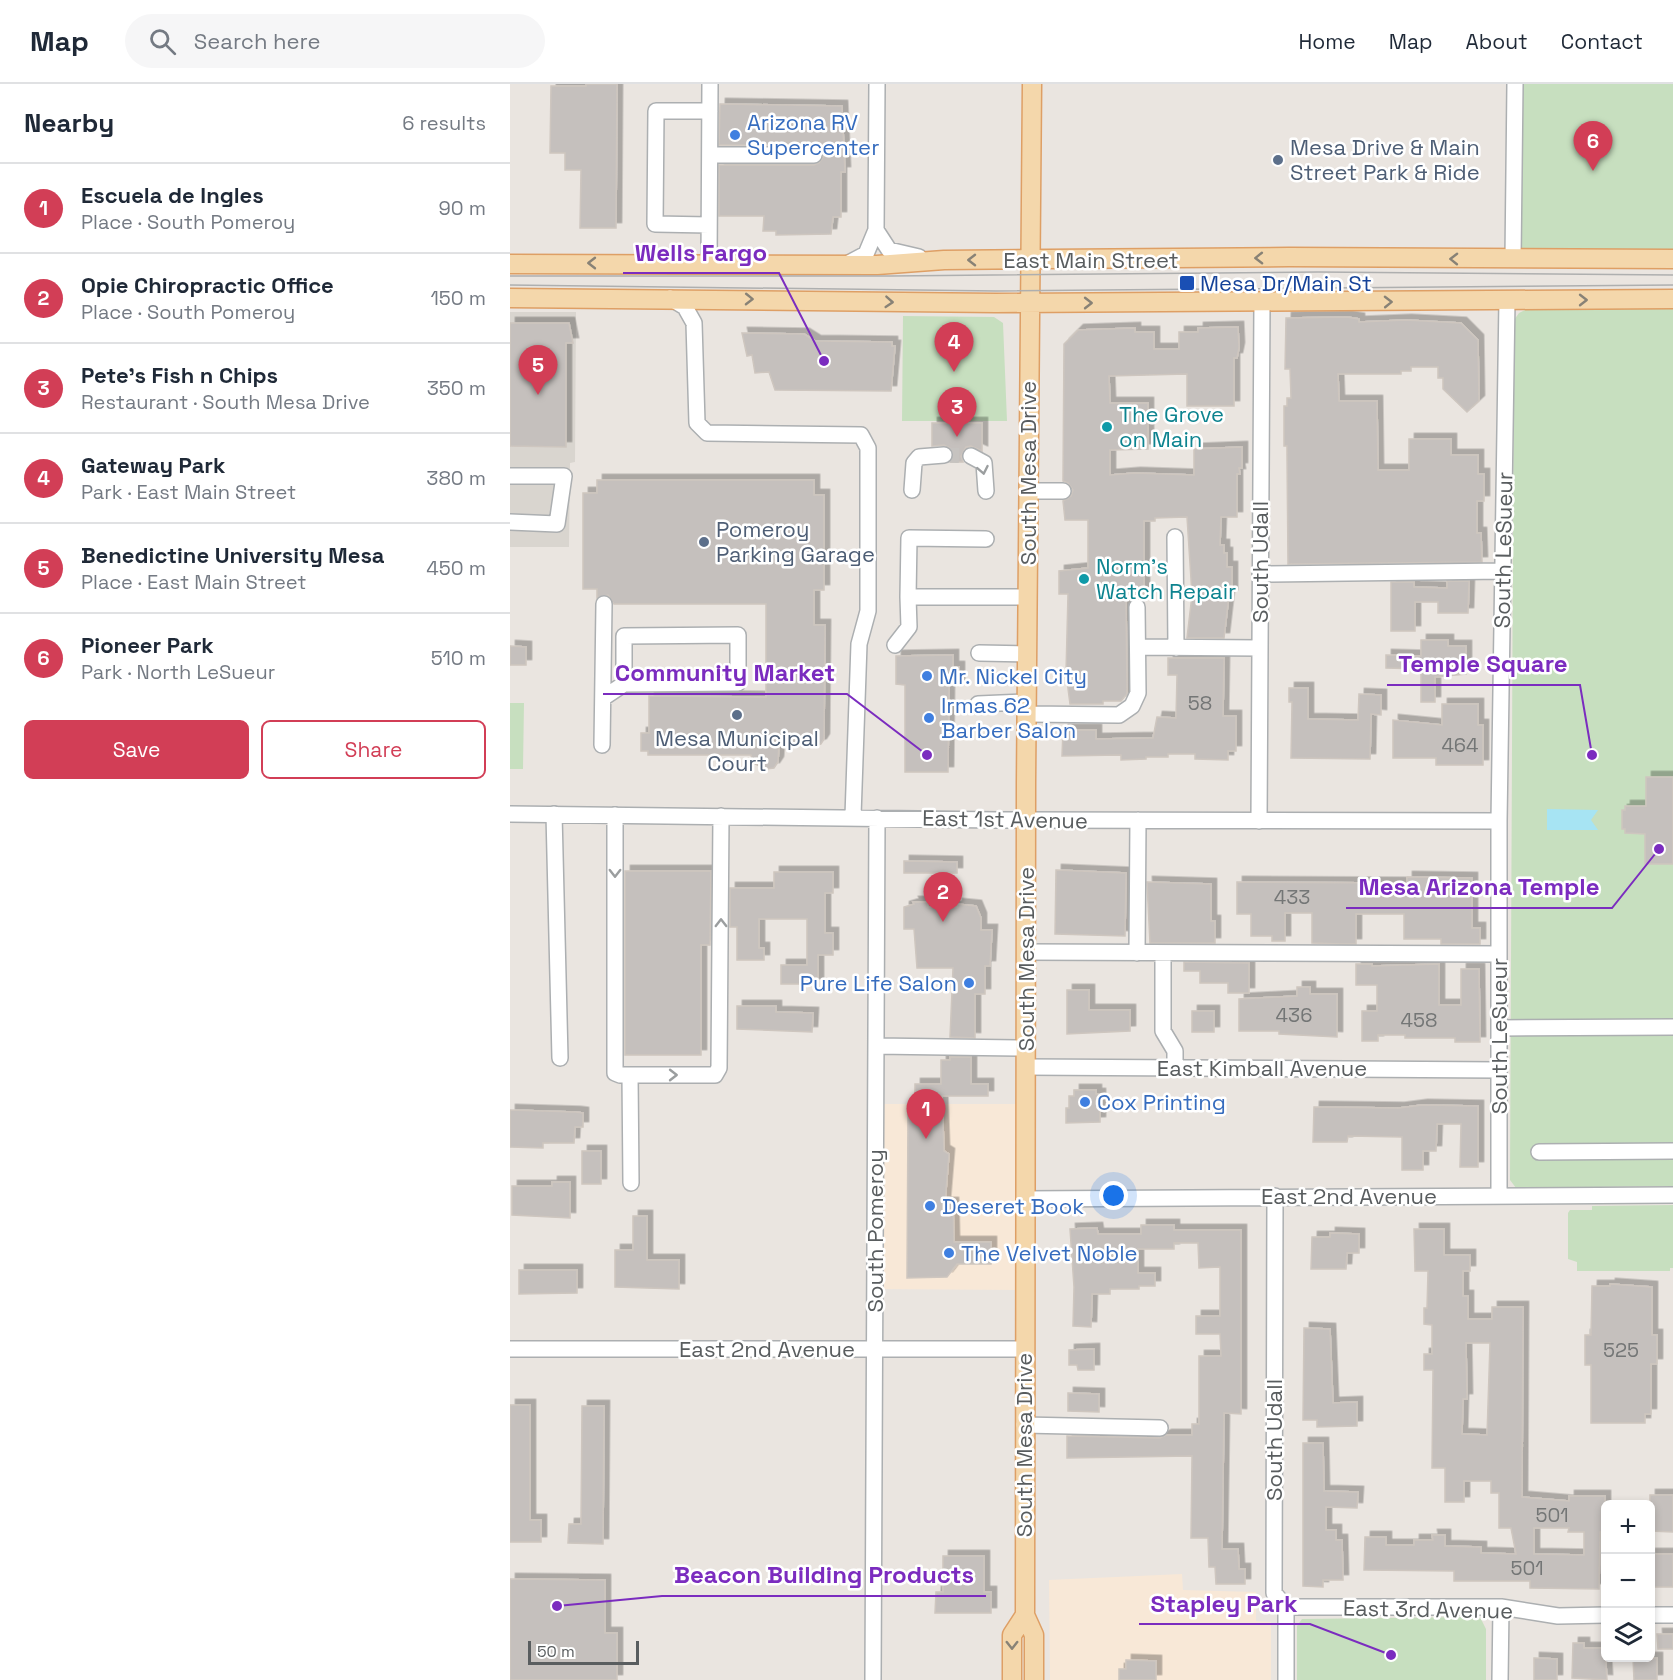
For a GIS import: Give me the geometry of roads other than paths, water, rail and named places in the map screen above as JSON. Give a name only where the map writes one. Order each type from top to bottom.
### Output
[{"type":"main road","name":"South Mesa Drive","points":[[1032,84],[1024,1425],[1025,1615],[1034,1635],[1034,1680]]},
{"type":"main road","name":"East Main Street","points":[[510,264],[847,265],[944,260],[1280,257],[1673,259]]},
{"type":"main road","name":"East Main Street","points":[[510,298],[1029,303],[1673,299]]},
{"type":"main road","name":"South Mesa Drive","points":[[1012,1680],[1012,1635],[1025,1615]]},
{"type":"street","points":[[709,264],[710,84]]},
{"type":"street","points":[[847,265],[866,255],[876,230],[877,84]]},
{"type":"street","points":[[1513,259],[1515,84]]},
{"type":"street","points":[[709,225],[656,224],[656,111],[710,111]]},
{"type":"street","points":[[710,155],[814,155]]},
{"type":"street","points":[[876,230],[884,245],[897,254],[944,260]]},
{"type":"street","points":[[670,298],[685,307],[694,323],[697,423],[707,433],[861,435],[868,448],[868,611],[859,644],[853,816]]},
{"type":"street","points":[[694,323],[704,306],[722,299]]},
{"type":"street","name":"South LeSueur","points":[[1499,1195],[1499,821],[1507,300]]},
{"type":"street","name":"South Udall","points":[[1259,821],[1262,303]]},
{"type":"street","points":[[912,490],[914,463],[919,457],[944,455]]},
{"type":"street","points":[[971,456],[984,463],[986,491]]},
{"type":"street","points":[[510,476],[564,476],[557,524],[510,522]]},
{"type":"street","points":[[1029,491],[1063,490]]},
{"type":"street","points":[[1175,537],[1176,648]]},
{"type":"street","points":[[895,645],[909,627],[909,538],[986,539]]},
{"type":"street","points":[[1260,574],[1503,571]]},
{"type":"street","points":[[908,597],[1028,597]]},
{"type":"street","points":[[602,745],[604,604]]},
{"type":"street","points":[[978,704],[1119,714],[1132,706],[1138,693],[1137,607]]},
{"type":"street","points":[[603,698],[624,684],[738,683],[738,635],[624,636],[624,684]]},
{"type":"street","points":[[1138,647],[1259,648]]},
{"type":"street","points":[[979,653],[1028,654]]},
{"type":"street","name":"East 1st Avenue","points":[[510,814],[853,816],[1027,820],[1499,821]]},
{"type":"street","points":[[554,814],[560,1058]]},
{"type":"street","points":[[615,815],[615,1073],[630,1075],[715,1075],[719,1068],[721,816]]},
{"type":"street","name":"South Pomeroy","points":[[873,1680],[877,818]]},
{"type":"street","points":[[1137,952],[1138,820]]},
{"type":"street","points":[[1026,952],[1499,954]]},
{"type":"street","points":[[1163,953],[1163,1031],[1165,1039],[1175,1051],[1175,1068]]},
{"type":"street","points":[[1499,1028],[1673,1028]]},
{"type":"street","points":[[876,1047],[1026,1048]]},
{"type":"street","name":"East Kimball Avenue","points":[[1026,1067],[1499,1070]]},
{"type":"street","points":[[630,1075],[631,1183]]},
{"type":"street","points":[[1539,1152],[1673,1151]]},
{"type":"street","name":"East 2nd Avenue","points":[[1025,1199],[1673,1195]]},
{"type":"street","name":"South Udall","points":[[1275,1196],[1274,1593],[1286,1607],[1286,1680]]},
{"type":"street","name":"East 2nd Avenue","points":[[510,1349],[1024,1349]]},
{"type":"street","points":[[1024,1425],[1160,1428]]},
{"type":"street","name":"East 3rd Avenue","points":[[1286,1607],[1501,1607],[1558,1616],[1601,1616]]},
{"type":"street","points":[[1500,1680],[1501,1607]]},
{"type":"street","points":[[1655,1616],[1673,1616]]},
{"type":"water","points":[[1547,809],[1598,810],[1591,820],[1598,830],[1547,830]]},
{"type":"tunnel","points":[[944,455],[971,456]]},
{"type":"tram line","points":[[510,276],[891,276],[1318,272],[1673,275]]},
{"type":"tram line","points":[[510,285],[996,291],[1673,285]]},
{"type":"place","name":"Arizona RV Supercenter","points":[[735,135]]},
{"type":"place","name":"Mesa Drive & Main Street Park & Ride","points":[[1278,160]]},
{"type":"place","name":"Pioneer Park","points":[[1593,171]]},
{"type":"place","name":"Mesa Dr/Main St","points":[[1187,283]]},
{"type":"place","name":"Wells Fargo","points":[[824,361]]},
{"type":"place","name":"Gateway Park","points":[[954,372]]},
{"type":"place","name":"Benedictine University Mesa","points":[[538,395]]},
{"type":"place","name":"The Grove on Main","points":[[1107,427]]},
{"type":"place","name":"Pete's Fish n Chips","points":[[957,437]]},
{"type":"place","name":"Pomeroy Parking Garage","points":[[704,542]]},
{"type":"place","name":"Norm's Watch Repair","points":[[1084,579]]},
{"type":"place","name":"Mr. Nickel City","points":[[927,676]]},
{"type":"place","name":"Mesa Municipal Court","points":[[737,715]]},
{"type":"place","name":"Irmas 62 Barber Salon","points":[[929,718]]},
{"type":"place","name":"Community Market","points":[[927,755]]},
{"type":"place","name":"Temple Square","points":[[1592,755]]},
{"type":"place","name":"Mesa Arizona Temple","points":[[1659,849]]},
{"type":"place","name":"Opie Chiropractic Office","points":[[943,922]]},
{"type":"place","name":"Pure Life Salon","points":[[969,983]]},
{"type":"place","name":"Cox Printing","points":[[1085,1102]]},
{"type":"place","name":"Escuela de Ingles","points":[[926,1139]]},
{"type":"place","name":"Deseret Book","points":[[930,1206]]},
{"type":"place","name":"The Velvet Noble","points":[[949,1253]]},
{"type":"place","name":"Beacon Building Products","points":[[557,1606]]},
{"type":"place","name":"Stapley Park","points":[[1391,1655]]}]
